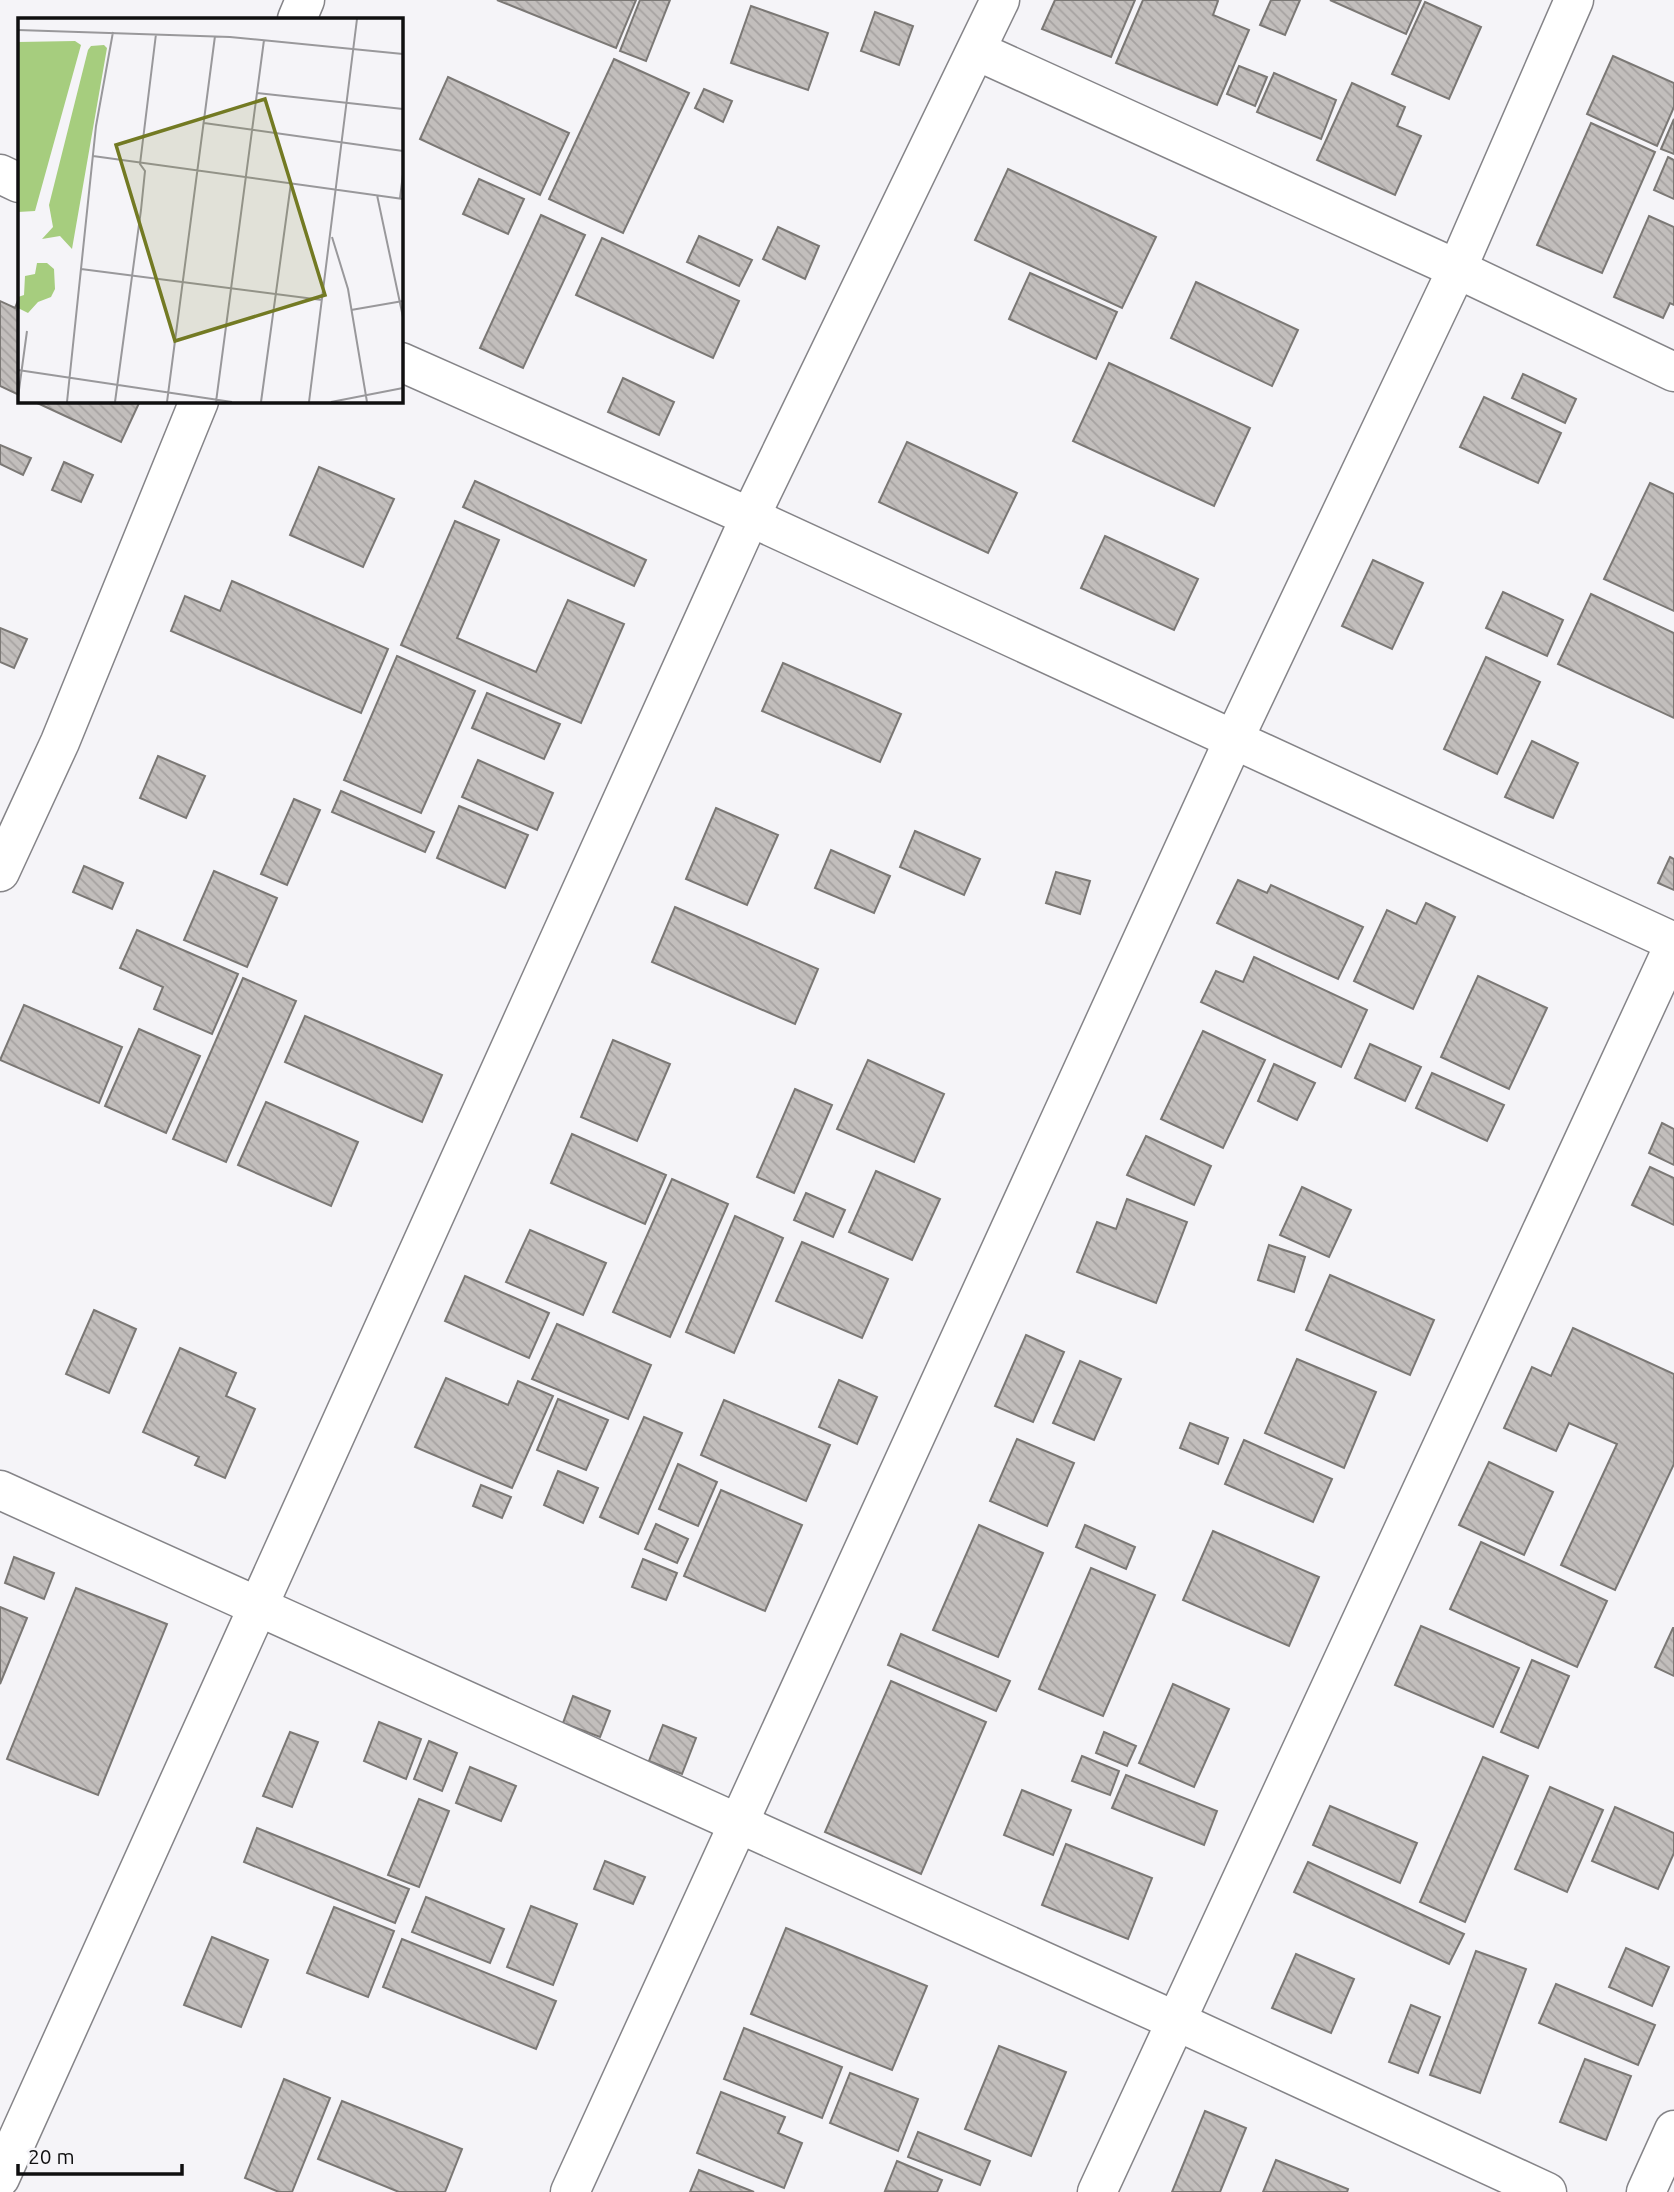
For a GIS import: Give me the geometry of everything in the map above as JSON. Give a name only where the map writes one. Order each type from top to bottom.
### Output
[{"type":"street","points":[[297,18],[305,0]]},
{"type":"street","points":[[0,2178],[750,517],[1000,0]]},
{"type":"street","points":[[570,2192],[1234,739],[1457,269],[1574,0]]},
{"type":"street","points":[[977,51],[1457,269],[1674,372]]},
{"type":"street","points":[[0,174],[18,183]]},
{"type":"street","points":[[402,362],[750,517],[1674,944],[1097,2192]]},
{"type":"street","points":[[0,872],[60,743],[199,402]]},
{"type":"street","points":[[0,1490],[1176,2021],[1547,2192]]},
{"type":"street","points":[[1646,2192],[1674,2130]]},
{"type":"building","points":[[497,0],[636,0],[616,48]]},
{"type":"building","points":[[640,0],[670,0],[646,61],[620,51]]},
{"type":"building","points":[[1055,0],[1135,0],[1111,57],[1042,29]]},
{"type":"building","points":[[1143,0],[1216,0],[1218,1],[1213,15],[1249,30],[1217,105],[1116,63]]},
{"type":"building","points":[[1271,0],[1300,0],[1285,35],[1260,25]]},
{"type":"building","points":[[1330,0],[1421,0],[1406,34]]},
{"type":"building","points":[[1425,2],[1481,27],[1449,99],[1392,74]]},
{"type":"building","points":[[751,6],[828,33],[808,90],[731,63]]},
{"type":"building","points":[[875,12],[913,26],[899,65],[861,51]]},
{"type":"building","points":[[1613,56],[1674,83],[1674,107],[1657,146],[1587,114]]},
{"type":"building","points":[[614,59],[689,93],[623,233],[549,199]]},
{"type":"building","points":[[1239,66],[1267,77],[1255,106],[1227,94]]},
{"type":"building","points":[[1274,73],[1336,100],[1321,139],[1257,112]]},
{"type":"building","points":[[448,77],[569,133],[540,195],[420,139]]},
{"type":"building","points":[[1352,83],[1405,107],[1397,126],[1421,136],[1395,195],[1317,160]]},
{"type":"building","points":[[704,89],[732,101],[723,122],[695,108]]},
{"type":"building","points":[[1674,119],[1674,154],[1661,149]]},
{"type":"building","points":[[1591,123],[1655,152],[1602,273],[1537,245]]},
{"type":"building","points":[[1668,157],[1674,160],[1674,199],[1654,190]]},
{"type":"building","points":[[1008,169],[1156,237],[1122,308],[975,240]]},
{"type":"building","points":[[479,179],[524,199],[508,234],[463,214]]},
{"type":"building","points":[[541,215],[585,235],[523,368],[480,348]]},
{"type":"building","points":[[1649,216],[1674,227],[1674,305],[1670,303],[1663,318],[1614,297]]},
{"type":"building","points":[[778,227],[819,246],[805,279],[763,259]]},
{"type":"building","points":[[699,236],[752,260],[739,286],[687,262]]},
{"type":"building","points":[[602,238],[739,301],[713,358],[576,295]]},
{"type":"building","points":[[1030,273],[1117,312],[1096,359],[1009,319]]},
{"type":"building","points":[[1196,282],[1298,330],[1272,386],[1171,338]]},
{"type":"building","points":[[18,300],[18,395],[0,386],[0,301],[15,308]]},
{"type":"building","points":[[1109,363],[1250,428],[1214,506],[1073,441]]},
{"type":"building","points":[[1523,374],[1576,399],[1565,423],[1512,398]]},
{"type":"building","points":[[623,378],[674,402],[659,435],[608,412]]},
{"type":"building","points":[[1484,397],[1561,433],[1538,483],[1460,447]]},
{"type":"building","points":[[35,402],[140,402],[121,442]]},
{"type":"building","points":[[907,442],[1017,493],[988,553],[879,502]]},
{"type":"building","points":[[0,445],[31,458],[23,475],[0,464]]},
{"type":"building","points":[[64,462],[93,475],[81,502],[52,490]]},
{"type":"building","points":[[319,467],[394,499],[363,567],[290,535]]},
{"type":"building","points":[[475,481],[646,560],[634,586],[463,507]]},
{"type":"building","points":[[1650,483],[1674,494],[1674,611],[1604,579]]},
{"type":"building","points":[[455,521],[499,540],[457,638],[536,672],[568,600],[624,624],[581,723],[401,645]]},
{"type":"building","points":[[1105,536],[1198,579],[1174,630],[1081,588]]},
{"type":"building","points":[[1373,560],[1423,583],[1392,649],[1342,626]]},
{"type":"building","points":[[232,581],[388,649],[361,713],[171,631],[185,596],[220,611]]},
{"type":"building","points":[[1503,592],[1563,620],[1547,656],[1486,628]]},
{"type":"building","points":[[1591,594],[1674,633],[1674,718],[1558,664]]},
{"type":"building","points":[[0,628],[27,639],[14,668],[0,662]]},
{"type":"building","points":[[397,656],[475,691],[421,813],[344,780]]},
{"type":"building","points":[[1486,657],[1540,682],[1497,774],[1444,749]]},
{"type":"building","points":[[783,663],[901,714],[880,762],[762,711]]},
{"type":"building","points":[[487,693],[560,724],[544,759],[472,728]]},
{"type":"building","points":[[1532,741],[1578,763],[1553,818],[1505,797]]},
{"type":"building","points":[[158,756],[205,776],[186,818],[140,798]]},
{"type":"building","points":[[478,760],[553,793],[537,830],[462,797]]},
{"type":"building","points":[[341,791],[434,832],[425,852],[332,812]]},
{"type":"building","points":[[294,799],[320,810],[287,885],[261,874]]},
{"type":"building","points":[[459,806],[528,835],[505,888],[437,858]]},
{"type":"building","points":[[716,808],[778,835],[747,905],[686,879]]},
{"type":"building","points":[[915,831],[980,859],[964,895],[900,867]]},
{"type":"building","points":[[831,850],[890,876],[874,913],[815,888]]},
{"type":"building","points":[[1670,857],[1674,859],[1674,890],[1658,883]]},
{"type":"building","points":[[84,866],[123,883],[112,909],[73,892]]},
{"type":"building","points":[[214,871],[277,898],[247,967],[184,940]]},
{"type":"building","points":[[1056,872],[1090,881],[1080,914],[1046,903]]},
{"type":"building","points":[[1238,880],[1267,893],[1271,885],[1363,927],[1338,979],[1217,923]]},
{"type":"building","points":[[1426,903],[1455,917],[1413,1009],[1354,981],[1387,910],[1416,924]]},
{"type":"building","points":[[675,907],[818,969],[795,1024],[652,962]]},
{"type":"building","points":[[137,930],[238,974],[212,1034],[154,1009],[163,987],[120,968]]},
{"type":"building","points":[[1254,957],[1367,1010],[1341,1067],[1201,1002],[1216,971],[1243,982]]},
{"type":"building","points":[[1478,976],[1547,1008],[1509,1089],[1441,1057]]},
{"type":"building","points":[[243,978],[296,1001],[226,1162],[173,1139]]},
{"type":"building","points":[[24,1005],[122,1047],[99,1103],[0,1060]]},
{"type":"building","points":[[305,1016],[442,1075],[422,1122],[285,1062]]},
{"type":"building","points":[[139,1029],[200,1056],[166,1133],[105,1106]]},
{"type":"building","points":[[1203,1031],[1265,1060],[1223,1148],[1161,1119]]},
{"type":"building","points":[[613,1040],[670,1064],[637,1141],[581,1117]]},
{"type":"building","points":[[1370,1044],[1421,1067],[1405,1101],[1355,1078]]},
{"type":"building","points":[[868,1060],[944,1094],[914,1162],[837,1129]]},
{"type":"building","points":[[1274,1064],[1315,1083],[1297,1120],[1258,1101]]},
{"type":"building","points":[[1432,1073],[1504,1105],[1487,1141],[1416,1108]]},
{"type":"building","points":[[795,1089],[832,1105],[794,1193],[757,1177]]},
{"type":"building","points":[[266,1102],[358,1142],[331,1206],[238,1165]]},
{"type":"building","points":[[1662,1123],[1674,1129],[1674,1165],[1649,1153]]},
{"type":"building","points":[[572,1134],[666,1175],[645,1224],[551,1183]]},
{"type":"building","points":[[1146,1136],[1211,1166],[1194,1205],[1127,1175]]},
{"type":"building","points":[[1650,1167],[1674,1178],[1674,1225],[1632,1205]]},
{"type":"building","points":[[876,1171],[940,1199],[912,1260],[849,1232]]},
{"type":"building","points":[[672,1179],[728,1204],[670,1337],[613,1312]]},
{"type":"building","points":[[1302,1187],[1351,1210],[1329,1257],[1280,1235]]},
{"type":"building","points":[[806,1193],[845,1210],[833,1237],[794,1220]]},
{"type":"building","points":[[1127,1199],[1187,1222],[1156,1303],[1077,1272],[1097,1222],[1116,1229]]},
{"type":"building","points":[[735,1216],[783,1238],[734,1353],[686,1332]]},
{"type":"building","points":[[530,1230],[606,1263],[583,1315],[506,1282]]},
{"type":"building","points":[[802,1242],[888,1279],[862,1338],[776,1301]]},
{"type":"building","points":[[1269,1245],[1305,1257],[1294,1292],[1258,1280]]},
{"type":"building","points":[[1330,1275],[1434,1320],[1410,1375],[1306,1330]]},
{"type":"building","points":[[465,1276],[549,1313],[529,1358],[445,1321]]},
{"type":"building","points":[[94,1310],[136,1329],[109,1393],[66,1374]]},
{"type":"building","points":[[557,1324],[651,1365],[628,1419],[532,1379]]},
{"type":"building","points":[[1573,1328],[1674,1374],[1674,1464],[1615,1590],[1561,1565],[1617,1444],[1569,1423],[1556,1451],[1504,1428],[1532,1367],[1551,1376]]},
{"type":"building","points":[[1026,1335],[1064,1352],[1033,1422],[995,1406]]},
{"type":"building","points":[[180,1348],[236,1373],[226,1396],[255,1409],[225,1478],[195,1465],[199,1457],[143,1432]]},
{"type":"building","points":[[1297,1359],[1376,1392],[1344,1468],[1265,1433]]},
{"type":"building","points":[[1080,1361],[1121,1379],[1094,1440],[1053,1423]]},
{"type":"building","points":[[446,1378],[508,1405],[518,1381],[553,1396],[512,1488],[415,1447]]},
{"type":"building","points":[[839,1380],[877,1397],[857,1444],[819,1427]]},
{"type":"building","points":[[558,1399],[608,1420],[586,1470],[537,1450]]},
{"type":"building","points":[[724,1400],[830,1445],[806,1501],[701,1455]]},
{"type":"building","points":[[644,1417],[682,1433],[638,1534],[600,1517]]},
{"type":"building","points":[[1190,1423],[1228,1438],[1218,1464],[1180,1448]]},
{"type":"building","points":[[1017,1439],[1074,1463],[1047,1526],[990,1501]]},
{"type":"building","points":[[1244,1440],[1332,1479],[1313,1522],[1225,1484]]},
{"type":"building","points":[[1489,1462],[1553,1492],[1524,1555],[1459,1525]]},
{"type":"building","points":[[678,1464],[717,1482],[698,1526],[659,1509]]},
{"type":"building","points":[[558,1471],[598,1488],[583,1523],[544,1505]]},
{"type":"building","points":[[481,1485],[511,1497],[502,1518],[473,1506]]},
{"type":"building","points":[[721,1490],[802,1525],[765,1611],[684,1576]]},
{"type":"building","points":[[656,1524],[688,1539],[677,1563],[645,1549]]},
{"type":"building","points":[[979,1525],[1043,1553],[998,1657],[933,1630]]},
{"type":"building","points":[[1085,1525],[1135,1547],[1126,1569],[1076,1547]]},
{"type":"building","points":[[1213,1531],[1319,1577],[1289,1646],[1183,1600]]},
{"type":"building","points":[[1481,1542],[1607,1601],[1577,1667],[1450,1609]]},
{"type":"building","points":[[14,1557],[54,1573],[44,1599],[5,1583]]},
{"type":"building","points":[[643,1559],[677,1573],[666,1600],[632,1587]]},
{"type":"building","points":[[1091,1568],[1155,1595],[1103,1716],[1039,1689]]},
{"type":"building","points":[[76,1588],[167,1624],[98,1795],[7,1759]]},
{"type":"building","points":[[0,1607],[27,1618],[0,1684]]},
{"type":"building","points":[[1421,1626],[1519,1668],[1493,1727],[1395,1685]]},
{"type":"building","points":[[1674,1628],[1674,1676],[1655,1667]]},
{"type":"building","points":[[901,1634],[1010,1681],[996,1711],[888,1665]]},
{"type":"building","points":[[1532,1660],[1569,1676],[1538,1748],[1501,1732]]},
{"type":"building","points":[[891,1681],[986,1722],[921,1874],[825,1832]]},
{"type":"building","points":[[1173,1684],[1229,1709],[1194,1787],[1139,1763]]},
{"type":"building","points":[[573,1696],[610,1711],[600,1737],[563,1723]]},
{"type":"building","points":[[379,1722],[421,1739],[406,1779],[364,1761]]},
{"type":"building","points":[[663,1725],[696,1738],[682,1774],[649,1761]]},
{"type":"building","points":[[290,1732],[318,1742],[292,1807],[263,1796]]},
{"type":"building","points":[[1104,1732],[1136,1746],[1127,1766],[1096,1753]]},
{"type":"building","points":[[429,1741],[457,1753],[442,1791],[414,1779]]},
{"type":"building","points":[[1082,1756],[1119,1771],[1110,1795],[1072,1781]]},
{"type":"building","points":[[1483,1757],[1528,1776],[1465,1922],[1420,1902]]},
{"type":"building","points":[[470,1767],[516,1786],[501,1821],[456,1803]]},
{"type":"building","points":[[1126,1775],[1217,1811],[1204,1845],[1112,1808]]},
{"type":"building","points":[[1550,1787],[1603,1810],[1567,1892],[1515,1869]]},
{"type":"building","points":[[1022,1790],[1071,1810],[1053,1855],[1004,1835]]},
{"type":"building","points":[[419,1799],[449,1811],[419,1887],[388,1875]]},
{"type":"building","points":[[1330,1806],[1417,1843],[1400,1883],[1313,1845]]},
{"type":"building","points":[[1615,1807],[1674,1833],[1674,1853],[1658,1889],[1592,1861]]},
{"type":"building","points":[[257,1828],[409,1889],[395,1923],[244,1862]]},
{"type":"building","points":[[1066,1844],[1152,1878],[1128,1939],[1042,1905]]},
{"type":"building","points":[[605,1861],[645,1877],[633,1904],[594,1889]]},
{"type":"building","points":[[1308,1862],[1464,1934],[1449,1964],[1294,1892]]},
{"type":"building","points":[[426,1897],[504,1929],[490,1963],[412,1932]]},
{"type":"building","points":[[531,1906],[577,1924],[553,1985],[507,1967]]},
{"type":"building","points":[[334,1907],[394,1931],[368,1997],[307,1973]]},
{"type":"building","points":[[786,1928],[927,1986],[892,2070],[751,2014]]},
{"type":"building","points":[[212,1937],[268,1960],[241,2027],[184,2005]]},
{"type":"building","points":[[402,1939],[556,2001],[536,2049],[383,1987]]},
{"type":"building","points":[[1626,1948],[1669,1967],[1652,2006],[1609,1987]]},
{"type":"building","points":[[1476,1951],[1526,1969],[1480,2093],[1430,2075]]},
{"type":"building","points":[[1296,1954],[1354,1979],[1331,2033],[1272,2008]]},
{"type":"building","points":[[1556,1984],[1655,2025],[1638,2065],[1539,2023]]},
{"type":"building","points":[[1411,2005],[1440,2017],[1418,2073],[1389,2062]]},
{"type":"building","points":[[744,2028],[842,2067],[822,2118],[724,2079]]},
{"type":"building","points":[[999,2046],[1066,2072],[1031,2156],[965,2129]]},
{"type":"building","points":[[1585,2059],[1631,2076],[1606,2140],[1560,2122]]},
{"type":"building","points":[[850,2073],[918,2099],[898,2151],[830,2123]]},
{"type":"building","points":[[284,2079],[330,2098],[292,2192],[279,2192],[245,2178]]},
{"type":"building","points":[[721,2092],[785,2117],[778,2133],[802,2143],[784,2188],[697,2153]]},
{"type":"building","points":[[342,2101],[462,2149],[445,2192],[399,2192],[318,2159]]},
{"type":"building","points":[[1205,2111],[1246,2128],[1220,2192],[1172,2192]]},
{"type":"building","points":[[918,2132],[990,2161],[980,2185],[908,2157]]},
{"type":"building","points":[[1276,2160],[1348,2189],[1347,2192],[1263,2192]]},
{"type":"building","points":[[897,2161],[942,2180],[937,2192],[885,2191]]},
{"type":"building","points":[[699,2170],[754,2192],[690,2192]]}]
